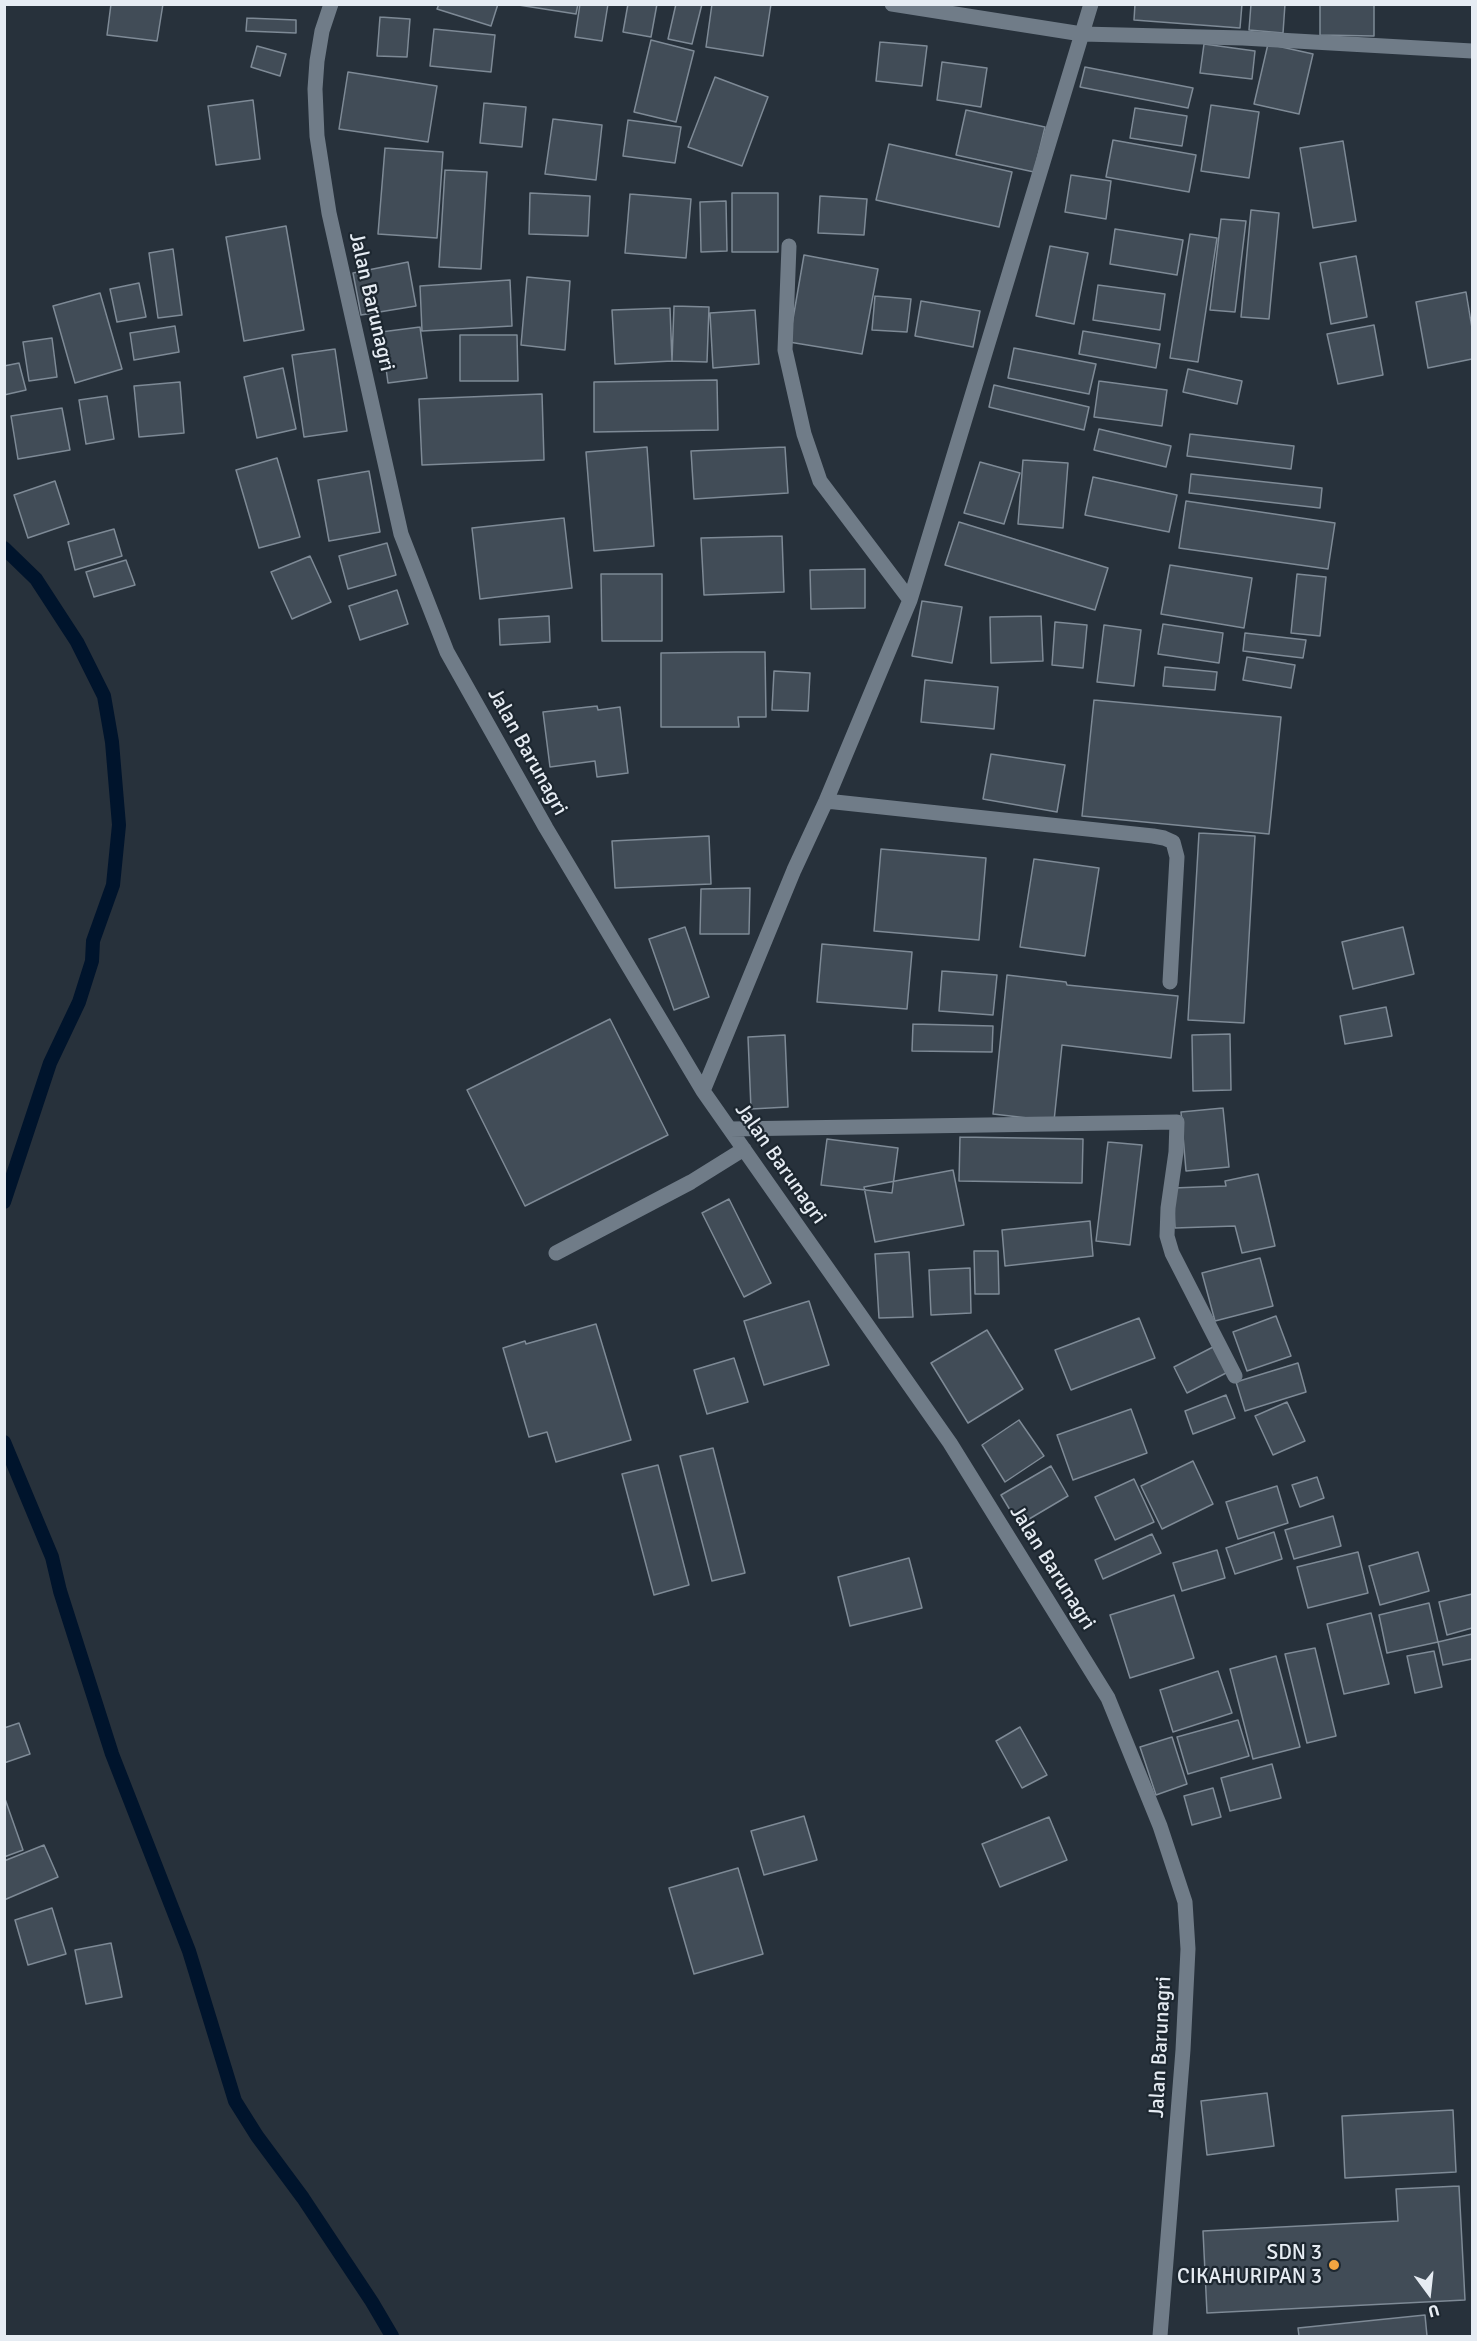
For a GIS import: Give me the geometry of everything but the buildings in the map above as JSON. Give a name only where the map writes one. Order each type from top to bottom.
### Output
[{"type":"street","name":"Jalan Barunagri","points":[[331,4],[322,31],[317,61],[316,112],[329,213],[400,534],[447,652],[546,828],[703,1091],[950,1443],[1108,1698],[1160,1826],[1185,1902],[1188,1949],[1183,2050],[1160,2337]]},
{"type":"street","points":[[892,4],[1082,34],[1243,38],[1473,51]]},
{"type":"street","points":[[703,1091],[794,870],[826,801],[910,600],[1091,4]]},
{"type":"street","points":[[789,246],[785,350],[804,434],[820,481],[910,600]]},
{"type":"street","points":[[826,801],[1164,838],[1173,842],[1177,857],[1170,982]]},
{"type":"street","points":[[730,1129],[1177,1122],[1167,1236],[1172,1253],[1235,1376]]},
{"type":"street","points":[[556,1254],[691,1182],[744,1149]]},
{"type":"waterway","points":[[4,548],[36,579],[77,642],[104,696],[112,742],[119,825],[113,885],[93,941],[92,961],[79,1002],[50,1063],[4,1202]]},
{"type":"waterway","points":[[4,1442],[52,1557],[60,1591],[112,1754],[189,1951],[235,2101],[257,2136],[303,2198],[392,2336]]},
{"type":"place","name":"SDN 3 CIKAHURIPAN 3","points":[[1334,2265]]}]
